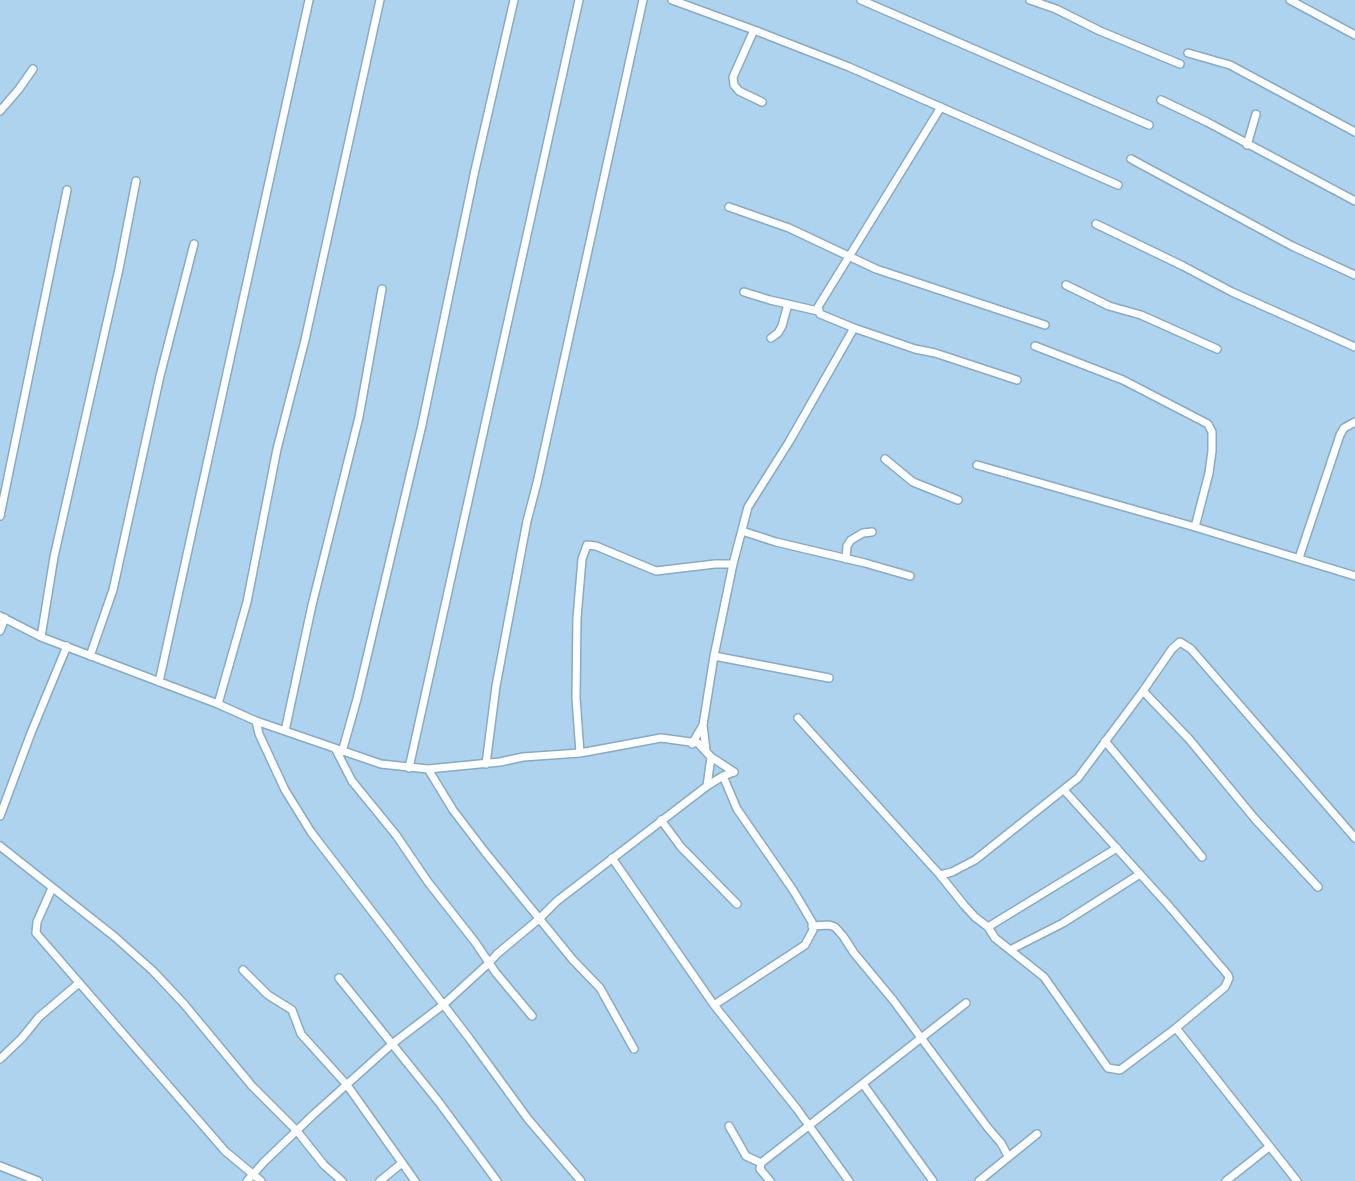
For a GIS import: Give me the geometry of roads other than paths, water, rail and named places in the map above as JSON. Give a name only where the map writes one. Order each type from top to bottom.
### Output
[{"type":"street","points":[[159,682],[309,0]]},
{"type":"street","points":[[218,704],[247,602],[277,449],[305,340],[380,0]]},
{"type":"street","points":[[514,0],[475,170],[422,425],[357,699],[339,751],[352,781],[396,836],[489,963],[532,1016]]},
{"type":"street","points":[[409,768],[579,0]]},
{"type":"street","points":[[486,764],[496,686],[527,521],[643,0]]},
{"type":"street","points":[[672,0],[849,67],[1118,185]]},
{"type":"street","points":[[861,0],[1149,125]]},
{"type":"street","points":[[1030,0],[1056,9],[1100,31],[1180,64]]},
{"type":"street","points":[[1290,0],[1355,35]]},
{"type":"street","points":[[754,30],[733,77],[734,85],[739,91],[762,102]]},
{"type":"street","points":[[1188,53],[1230,65],[1355,132]]},
{"type":"street","points":[[0,111],[33,69]]},
{"type":"street","points":[[1161,100],[1355,201]]},
{"type":"street","points":[[818,311],[848,257],[870,225],[941,107]]},
{"type":"street","points":[[1247,145],[1256,114]]},
{"type":"street","points":[[1131,159],[1293,246],[1355,275]]},
{"type":"street","points":[[41,636],[54,557],[136,181]]},
{"type":"street","points":[[0,516],[67,190]]},
{"type":"street","points":[[729,207],[789,228],[876,269],[1045,325]]},
{"type":"street","points":[[1096,224],[1250,300],[1355,347]]},
{"type":"street","points":[[90,656],[113,590],[160,376],[194,244]]},
{"type":"street","points":[[1066,285],[1109,306],[1141,315],[1217,349]]},
{"type":"street","points":[[285,731],[310,615],[359,417],[382,289]]},
{"type":"street","points":[[744,292],[818,311],[820,314],[854,328],[1017,380]]},
{"type":"street","points":[[771,338],[782,326],[788,304]]},
{"type":"street","points":[[706,750],[703,725],[714,656],[747,507],[789,442],[854,328]]},
{"type":"street","points":[[1035,346],[1123,380],[1208,424],[1212,432],[1212,451],[1209,473],[1195,526]]},
{"type":"street","points":[[1299,558],[1340,435],[1344,428],[1355,422]]},
{"type":"street","points":[[885,459],[913,482],[958,500]]},
{"type":"street","points":[[977,465],[1195,526],[1355,576]]},
{"type":"street","points":[[742,531],[776,542],[910,576]]},
{"type":"street","points":[[846,559],[847,546],[851,540],[872,531]]},
{"type":"street","points":[[580,753],[576,698],[577,618],[582,559],[587,545],[596,546],[656,571],[733,564]]},
{"type":"street","points":[[0,631],[3,617],[90,656],[218,704],[256,721],[370,762],[428,769],[486,764],[523,757],[580,753],[662,738],[678,739],[692,744],[698,743],[711,757],[734,772],[707,786],[557,901],[443,1005],[392,1044],[297,1131],[247,1181]]},
{"type":"street","points":[[940,875],[952,872],[975,860],[1078,777],[1176,644],[1185,644],[1191,648],[1355,838]]},
{"type":"street","points":[[0,816],[67,646]]},
{"type":"street","points":[[714,656],[829,678]]},
{"type":"street","points":[[1143,691],[1189,739],[1255,819],[1318,887]]},
{"type":"street","points":[[798,718],[940,875],[963,905],[988,927],[995,938],[1044,977],[1108,1068],[1120,1070],[1225,987],[1229,978],[1222,967],[1064,790]]},
{"type":"street","points":[[256,721],[259,734],[285,790],[311,832],[528,1119],[581,1181]]},
{"type":"street","points":[[692,744],[703,725]]},
{"type":"street","points":[[1105,741],[1202,857]]},
{"type":"street","points":[[707,786],[711,757]]},
{"type":"street","points":[[428,769],[453,810],[539,919],[600,988],[634,1049]]},
{"type":"street","points":[[714,1005],[805,945],[810,938],[812,926],[793,890],[737,809],[723,776]]},
{"type":"street","points":[[661,820],[681,847],[737,904]]},
{"type":"street","points":[[0,846],[32,869],[153,971],[184,1004],[252,1086],[297,1131],[324,1165],[342,1181]]},
{"type":"street","points":[[988,927],[1117,848]]},
{"type":"street","points":[[612,858],[714,1005],[849,1181]]},
{"type":"street","points":[[1010,950],[1063,923],[1140,874]]},
{"type":"street","points":[[52,888],[37,922],[36,933],[225,1151],[261,1181]]},
{"type":"street","points":[[812,926],[835,927],[1001,1143],[1008,1156]]},
{"type":"street","points":[[243,970],[268,995],[292,1010],[301,1034],[347,1085],[415,1181]]},
{"type":"street","points":[[339,978],[438,1101],[497,1181]]},
{"type":"street","points":[[0,1059],[22,1038],[39,1017],[79,983]]},
{"type":"street","points":[[770,1181],[760,1169],[761,1163],[966,1003]]},
{"type":"street","points":[[1176,1028],[1297,1181]]},
{"type":"street","points":[[863,1084],[933,1181]]},
{"type":"street","points":[[729,1126],[746,1156],[761,1163]]},
{"type":"street","points":[[979,1181],[1037,1134]]},
{"type":"street","points":[[1226,1181],[1269,1147]]},
{"type":"street","points":[[380,1181],[402,1163]]},
{"type":"street","points":[[0,1166],[38,1181]]}]
